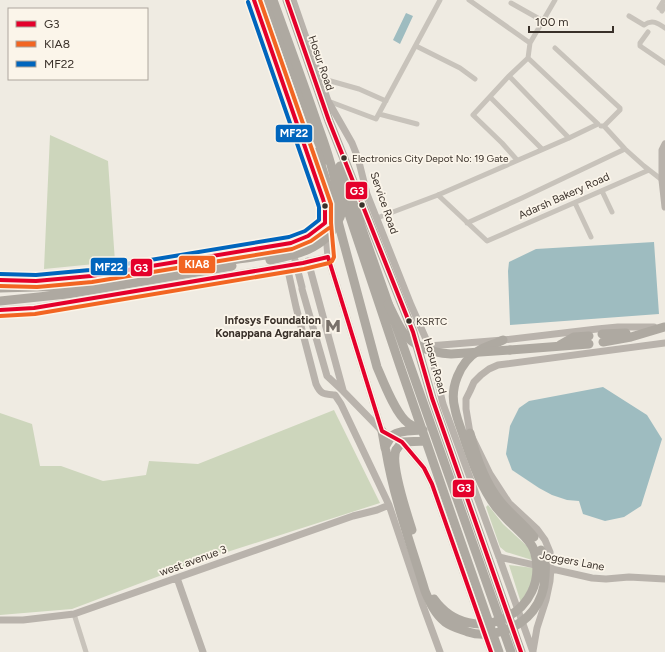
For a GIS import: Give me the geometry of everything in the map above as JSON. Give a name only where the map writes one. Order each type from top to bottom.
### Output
[{"type":"highway","points":[[263,0],[306,118],[332,199],[377,367],[401,417],[408,424],[422,430]]},
{"type":"highway","points":[[268,0],[318,141],[346,205],[499,652]]},
{"type":"highway","points":[[0,301],[67,294],[232,263],[290,249],[310,241],[320,235],[328,227],[334,216],[337,203],[330,160],[273,0]]},
{"type":"highway","points":[[281,0],[511,652]]},
{"type":"highway","name":"Hosur Road","points":[[287,0],[329,121],[413,332],[432,398],[521,652]]},
{"type":"highway","points":[[0,288],[71,286],[232,263],[286,257],[298,254],[320,244],[334,230],[341,215],[343,206],[344,195],[340,166]]},
{"type":"highway","points":[[388,304],[404,333],[412,341],[430,351],[441,353],[451,354],[557,347],[589,340]]},
{"type":"highway","points":[[603,338],[652,331],[664,327]]},
{"type":"highway","points":[[382,431],[388,467],[400,513],[425,592],[437,614],[455,628],[477,635],[495,633],[510,629],[527,618],[537,607],[542,594],[545,582],[545,562],[530,542],[496,507],[486,492],[472,463],[454,409],[453,398],[454,387],[464,364],[478,351],[503,340]]},
{"type":"highway","points":[[385,450],[392,436],[402,432],[422,430]]},
{"type":"highway","points":[[426,441],[402,442],[394,453],[400,491],[427,582],[434,599],[448,615],[466,623],[485,625],[492,624],[517,612],[529,598],[537,573],[537,550],[533,536],[500,501],[487,482],[476,454],[470,433]]},
{"type":"street","points":[[254,0],[323,199],[325,206],[328,257],[382,431]]},
{"type":"street","name":"Service Road","points":[[293,0],[328,101],[352,143],[358,158],[367,194],[429,346],[443,404],[533,652]]},
{"type":"street","points":[[328,101],[376,119],[440,0]]},
{"type":"street","points":[[469,0],[476,2],[530,43]]},
{"type":"street","points":[[517,160],[473,115],[528,58],[530,43],[555,0]]},
{"type":"street","points":[[662,8],[664,0]]},
{"type":"street","points":[[510,4],[543,21]]},
{"type":"street","points":[[629,16],[644,25],[648,22],[652,22],[665,28]]},
{"type":"street","points":[[648,32],[640,43],[640,46],[665,63]]},
{"type":"street","points":[[416,46],[460,68],[475,79]]},
{"type":"street","points":[[556,48],[620,108],[620,110],[604,126]]},
{"type":"street","points":[[528,58],[599,126],[604,126],[625,149],[662,180]]},
{"type":"street","points":[[509,76],[570,138]]},
{"type":"street","points":[[320,78],[359,89],[386,100]]},
{"type":"street","points":[[490,97],[542,149]]},
{"type":"street","points":[[379,114],[417,124]]},
{"type":"street","points":[[377,218],[438,195],[570,138],[598,124]]},
{"type":"street","points":[[665,144],[662,150],[662,180],[665,207]]},
{"type":"street","points":[[438,195],[467,223],[625,149]]},
{"type":"street","name":"Adarsh Bakery Road","points":[[467,223],[487,242],[649,170]]},
{"type":"street","points":[[602,191],[612,212]]},
{"type":"street","points":[[574,203],[591,236]]},
{"type":"street","points":[[0,280],[46,280],[94,276],[291,242],[308,236],[325,223]]},
{"type":"street","points":[[291,242],[326,376],[343,391],[382,431],[402,442],[424,468],[432,484],[491,652]]},
{"type":"street","points":[[0,310],[34,308],[287,266],[328,257]]},
{"type":"street","points":[[308,261],[343,391]]},
{"type":"street","points":[[287,266],[296,308],[316,384],[322,393],[334,395],[341,404],[389,505],[440,652]]},
{"type":"street","points":[[429,346],[503,340],[618,327],[664,327]]},
{"type":"street","points":[[533,652],[537,628],[546,600],[551,568],[550,552],[545,540],[537,529],[509,502],[490,474],[470,433],[466,400],[474,382],[488,369],[498,365],[665,343]]},
{"type":"street","name":"west avenue 3","points":[[0,620],[24,620],[74,614],[353,516],[377,510],[389,505]]},
{"type":"street","name":"Joggers Lane","points":[[499,557],[592,578],[606,579],[630,577],[665,579]]},
{"type":"street","points":[[177,578],[204,652]]},
{"type":"street","points":[[74,614],[86,652]]},
{"type":"green space","points":[[50,135],[108,161],[115,262],[44,269]]},
{"type":"green space","points":[[334,410],[380,503],[199,561],[72,609],[0,615],[0,413],[32,424],[40,466],[61,466],[103,481],[146,475],[149,461],[198,464]]},
{"type":"green space","points":[[488,505],[503,524],[529,548],[532,560],[506,552],[500,547],[486,507]]},
{"type":"green space","points":[[509,565],[534,568],[532,582],[521,603]]},
{"type":"water","points":[[406,13],[413,16],[400,44],[393,40]]},
{"type":"water","points":[[654,242],[659,314],[510,325],[509,262],[536,249]]},
{"type":"water","points":[[603,387],[647,415],[662,439],[641,506],[624,517],[605,521],[583,514],[579,501],[567,500],[552,495],[512,470],[506,454],[510,426],[519,408],[529,401]]},
{"type":"transit line","name":"G3","points":[[0,280],[36,281],[91,276],[291,243],[308,236],[325,223],[325,206],[323,199],[254,0]]},
{"type":"transit line","name":"KIA8","points":[[0,316],[35,314],[304,269],[332,261],[334,257],[331,204],[260,0]]},
{"type":"transit line","name":"G3","points":[[287,0],[329,121],[413,332],[432,398],[521,652]]},
{"type":"transit line","name":"MF22","points":[[0,274],[36,275],[90,270],[289,237],[305,231],[319,220],[319,207],[248,2]]},
{"type":"transit line","name":"KIA8","points":[[0,286],[37,287],[92,282],[292,249],[311,241],[329,228]]},
{"type":"transit line","name":"G3","points":[[0,310],[34,308],[303,263],[328,257],[382,431],[402,442],[424,468],[432,484],[491,652]]},
{"type":"place","name":"Electronics City Depot No: 19 Gate","points":[[344,158]]},
{"type":"place","name":"KSRTC","points":[[409,321]]},
{"type":"place","name":"Infosys Foundation Konappana Agrahara","points":[[333,326]]}]
